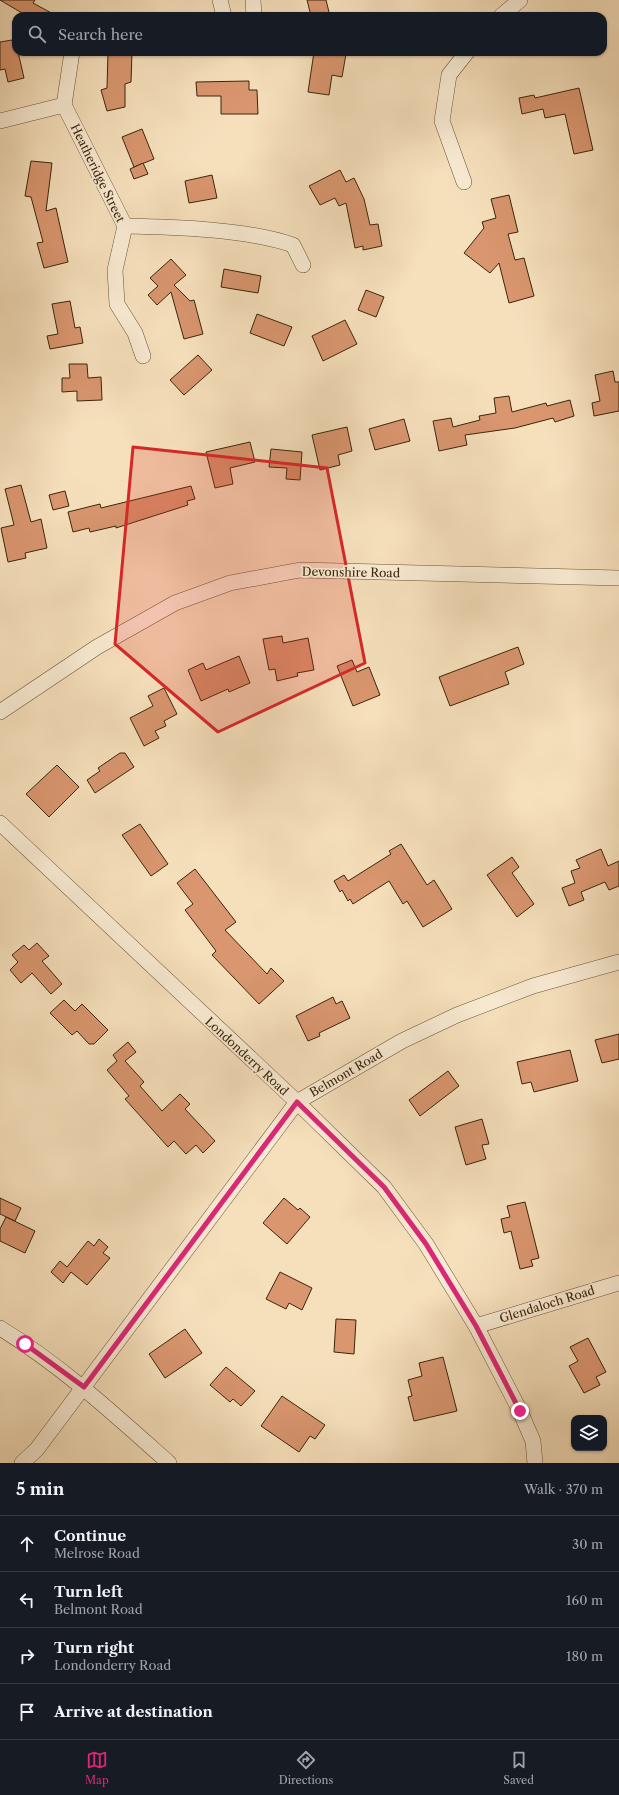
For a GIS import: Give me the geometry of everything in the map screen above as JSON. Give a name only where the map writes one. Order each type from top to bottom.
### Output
[{"type":"street","points":[[220,0],[223,12]]},
{"type":"street","points":[[254,0],[254,12]]},
{"type":"street","points":[[506,12],[520,0]]},
{"type":"street","points":[[0,121],[64,105],[71,56]]},
{"type":"street","points":[[464,56],[449,75],[442,122],[464,182]]},
{"type":"street","name":"Heatheridge Street","points":[[64,105],[125,226],[115,270],[117,304],[134,333],[143,356]]},
{"type":"street","points":[[125,226],[214,231],[272,238],[293,245],[303,265]]},
{"type":"street","name":"Devonshire Road","points":[[0,712],[97,647],[169,606],[230,583],[300,570],[619,578]]},
{"type":"street","name":"Londonderry Road","points":[[0,823],[297,1102],[384,1187],[426,1244],[476,1326],[520,1411],[533,1441],[535,1463]]},
{"type":"street","name":"Belmont Road","points":[[22,1463],[37,1449],[297,1102],[402,1041],[457,1015],[533,986],[619,962]]},
{"type":"street","name":"Glendaloch Road","points":[[476,1326],[619,1283]]},
{"type":"street","points":[[0,1328],[25,1344],[84,1387],[169,1463]]},
{"type":"highlighted area","points":[[133,447],[327,468],[365,663],[218,732],[115,644]]},
{"type":"building","points":[[0,0],[35,0],[33,3],[50,12],[20,12]]},
{"type":"building","points":[[307,0],[326,0],[329,12],[310,12]]},
{"type":"building","points":[[12,40],[12,56],[19,56],[24,78],[8,82],[5,69],[0,70],[0,42]]},
{"type":"building","points":[[108,56],[132,56],[131,82],[125,84],[125,107],[107,111],[101,90],[107,88]]},
{"type":"building","points":[[313,56],[346,56],[342,77],[332,75],[329,95],[308,92]]},
{"type":"building","points":[[249,81],[249,90],[257,90],[258,114],[221,114],[221,96],[197,96],[196,82]]},
{"type":"building","points":[[579,88],[593,150],[574,154],[565,114],[545,118],[543,109],[522,114],[519,98],[534,95],[535,98]]},
{"type":"building","points":[[142,129],[154,159],[134,167],[122,137]]},
{"type":"building","points":[[31,161],[52,163],[46,211],[56,208],[68,262],[44,268],[37,243],[43,242],[31,197],[25,196]]},
{"type":"building","points":[[143,163],[148,174],[134,179],[130,169]]},
{"type":"building","points":[[340,170],[346,182],[354,178],[364,199],[370,225],[378,224],[382,246],[363,250],[363,246],[355,248],[346,203],[339,206],[335,198],[320,205],[309,186]]},
{"type":"building","points":[[212,175],[217,198],[189,203],[185,181]]},
{"type":"building","points":[[509,195],[518,232],[508,234],[515,260],[524,258],[534,296],[509,303],[499,263],[490,273],[464,253],[484,228],[482,222],[496,218],[491,199]]},
{"type":"building","points":[[171,259],[186,275],[174,285],[190,301],[194,300],[203,334],[184,339],[171,292],[157,305],[148,295],[158,286],[150,278]]},
{"type":"building","points":[[224,269],[261,276],[258,293],[221,287]]},
{"type":"building","points":[[366,290],[384,297],[376,317],[358,310]]},
{"type":"building","points":[[70,301],[75,328],[80,327],[83,343],[50,349],[47,336],[58,334],[52,304]]},
{"type":"building","points":[[257,314],[292,327],[284,346],[250,333]]},
{"type":"building","points":[[345,320],[357,344],[323,361],[312,336]]},
{"type":"building","points":[[198,355],[212,370],[184,395],[170,380]]},
{"type":"building","points":[[69,364],[87,364],[88,378],[101,377],[102,400],[77,401],[77,391],[62,392],[62,378],[70,378]]},
{"type":"building","points":[[613,371],[615,382],[619,382],[619,411],[594,416],[592,403],[600,401],[595,375]]},
{"type":"building","points":[[509,396],[512,412],[546,403],[547,406],[570,400],[574,416],[555,422],[553,418],[515,428],[465,435],[467,445],[439,451],[433,421],[451,418],[453,427],[480,420],[479,416],[496,413],[494,398]]},
{"type":"building","points":[[404,419],[410,441],[375,450],[369,429]]},
{"type":"building","points":[[347,427],[352,451],[338,455],[340,465],[320,470],[312,435]]},
{"type":"building","points":[[250,442],[255,462],[230,468],[233,484],[215,488],[206,452]]},
{"type":"building","points":[[271,449],[302,452],[300,480],[286,479],[287,468],[269,467]]},
{"type":"building","points":[[21,485],[31,522],[41,519],[47,548],[25,553],[26,558],[8,562],[1,528],[14,525],[5,489]]},
{"type":"building","points":[[191,486],[195,499],[187,501],[188,505],[116,528],[116,526],[90,532],[89,528],[73,532],[68,512],[100,504],[101,508]]},
{"type":"building","points":[[65,491],[69,506],[53,510],[49,495]]},
{"type":"building","points":[[282,636],[283,643],[308,638],[314,670],[297,673],[298,676],[277,681],[275,669],[269,670],[263,639]]},
{"type":"building","points":[[518,647],[524,664],[505,672],[509,684],[450,706],[439,677]]},
{"type":"building","points":[[239,656],[250,683],[229,692],[228,689],[201,701],[188,670],[203,663],[206,670]]},
{"type":"building","points":[[352,660],[357,672],[369,667],[380,695],[353,706],[337,666]]},
{"type":"building","points":[[164,688],[177,714],[164,721],[166,726],[155,731],[159,738],[144,746],[130,718],[153,706],[148,696]]},
{"type":"building","points":[[120,753],[125,753],[134,767],[95,793],[87,780],[100,771],[98,768]]},
{"type":"building","points":[[57,765],[79,787],[49,817],[26,794]]},
{"type":"building","points":[[140,824],[168,864],[151,876],[122,835]]},
{"type":"building","points":[[401,844],[427,885],[434,880],[452,909],[423,927],[407,901],[403,904],[389,881],[353,904],[350,899],[348,901],[342,890],[340,892],[334,881],[344,875],[348,881],[391,854],[389,851]]},
{"type":"building","points":[[601,849],[608,866],[619,861],[619,886],[609,890],[605,882],[581,892],[584,900],[569,906],[562,888],[575,883],[571,871],[580,868],[576,860]]},
{"type":"building","points":[[512,857],[519,867],[512,873],[534,904],[517,917],[487,875]]},
{"type":"building","points":[[195,869],[236,922],[225,930],[267,974],[271,968],[284,981],[259,1004],[212,955],[216,951],[185,910],[193,904],[177,883]]},
{"type":"building","points":[[37,943],[49,956],[42,961],[62,984],[51,994],[32,973],[21,983],[10,970],[18,962],[12,955],[24,945],[29,950]]},
{"type":"building","points":[[333,997],[336,1004],[342,1001],[350,1018],[319,1033],[320,1036],[308,1041],[296,1016]]},
{"type":"building","points":[[64,1000],[75,1011],[82,1004],[108,1030],[94,1044],[89,1044],[77,1031],[72,1035],[50,1013]]},
{"type":"building","points":[[619,1034],[619,1059],[602,1063],[595,1040]]},
{"type":"building","points":[[128,1042],[136,1052],[125,1061],[144,1082],[140,1086],[162,1111],[180,1094],[190,1104],[185,1109],[215,1141],[203,1153],[196,1145],[186,1154],[174,1141],[168,1147],[125,1099],[129,1096],[107,1070],[117,1061],[113,1055]]},
{"type":"building","points":[[570,1050],[578,1081],[534,1092],[531,1082],[522,1084],[517,1062]]},
{"type":"building","points":[[448,1071],[459,1086],[420,1116],[409,1100]]},
{"type":"building","points":[[482,1119],[489,1144],[482,1145],[486,1159],[466,1165],[455,1127]]},
{"type":"building","points":[[0,1198],[21,1208],[15,1221],[0,1214]]},
{"type":"building","points":[[284,1198],[298,1210],[300,1208],[310,1217],[287,1244],[263,1223]]},
{"type":"building","points":[[525,1202],[539,1258],[531,1260],[533,1266],[520,1269],[511,1231],[504,1233],[501,1219],[510,1217],[507,1206]]},
{"type":"building","points":[[6,1217],[35,1231],[25,1253],[0,1241],[0,1229]]},
{"type":"building","points":[[99,1239],[108,1247],[103,1253],[110,1258],[87,1285],[71,1272],[63,1283],[51,1272],[60,1261],[67,1267],[88,1241],[94,1246]]},
{"type":"building","points":[[280,1272],[312,1288],[302,1310],[289,1303],[286,1309],[266,1299]]},
{"type":"building","points":[[336,1319],[356,1320],[354,1354],[334,1352]]},
{"type":"building","points":[[185,1329],[202,1353],[165,1378],[149,1354]]},
{"type":"building","points":[[588,1338],[606,1372],[596,1377],[600,1385],[584,1393],[569,1366],[578,1361],[570,1347]]},
{"type":"building","points":[[443,1357],[457,1411],[414,1421],[408,1397],[412,1396],[408,1380],[422,1376],[419,1363]]},
{"type":"building","points":[[226,1367],[255,1391],[241,1406],[233,1399],[230,1402],[210,1385]]},
{"type":"building","points":[[282,1396],[325,1425],[315,1439],[310,1436],[299,1452],[261,1426]]},
{"type":"route","points":[[25,1344],[84,1387],[297,1102],[384,1187],[426,1244],[476,1326],[520,1411]]}]
